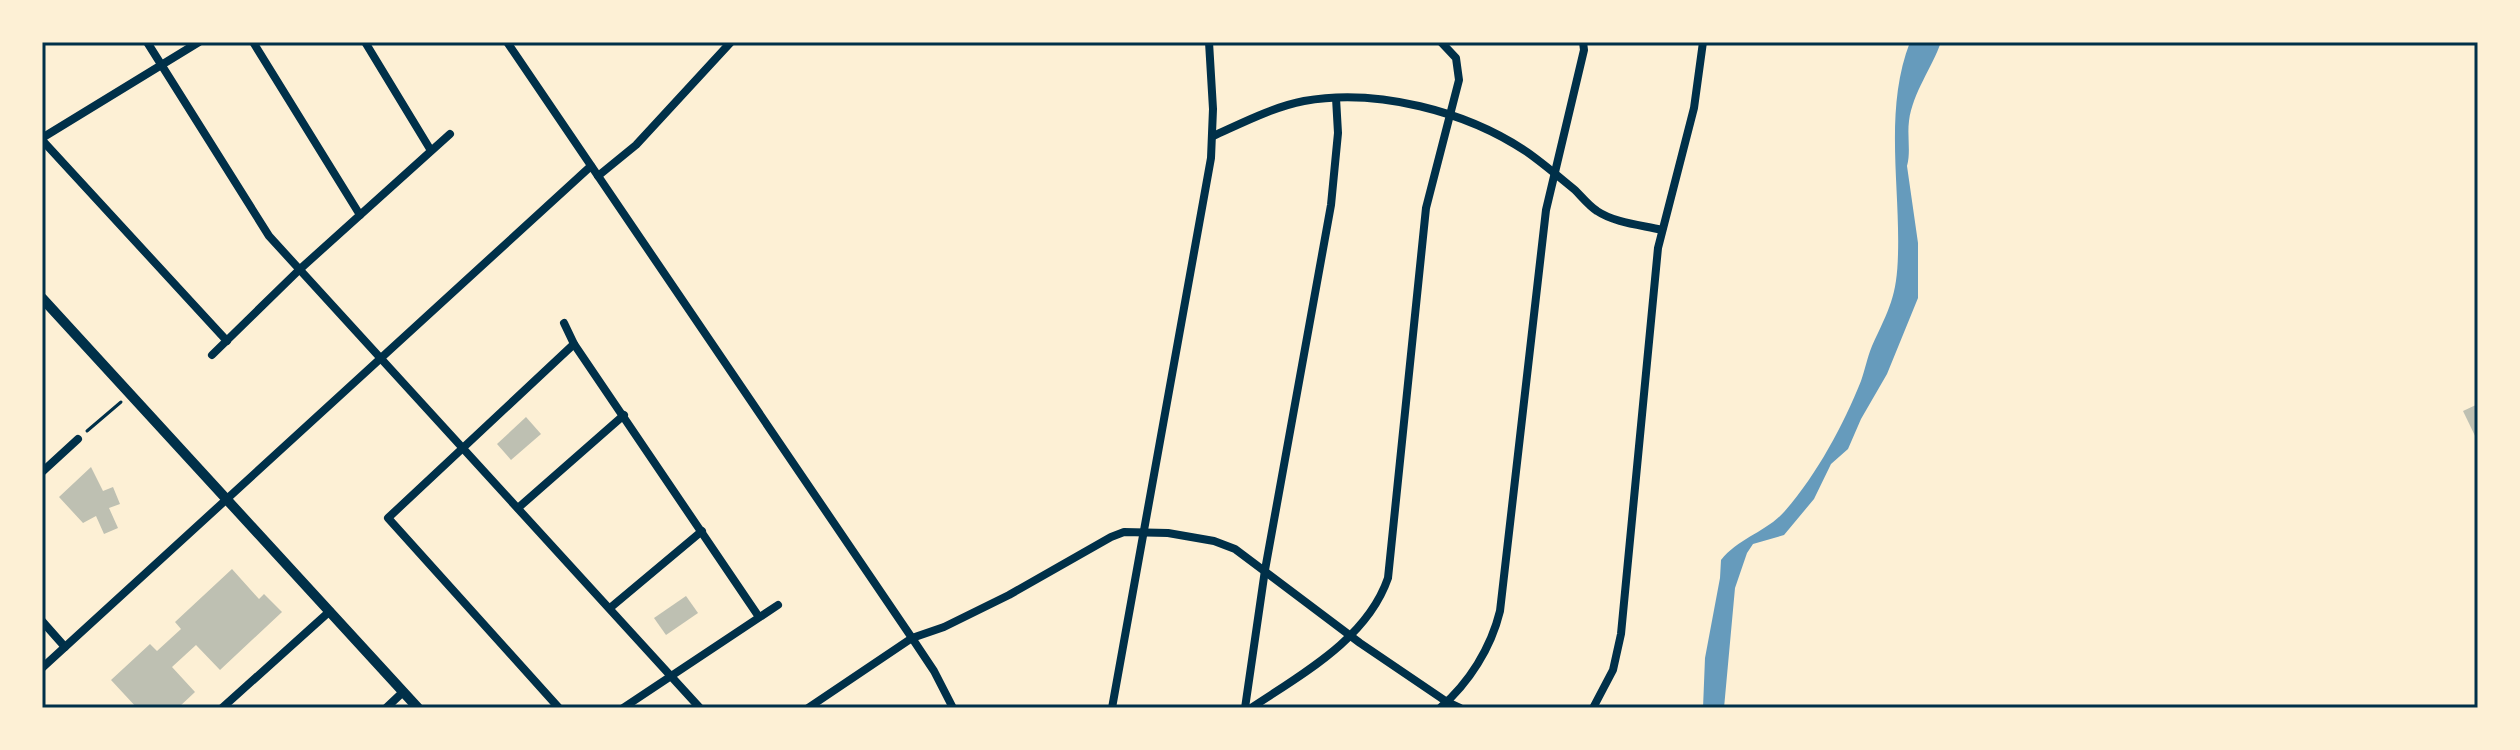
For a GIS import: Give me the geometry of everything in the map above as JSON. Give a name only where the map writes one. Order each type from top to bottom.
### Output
[{"type":"street","points":[[147,42],[264,230],[700,708]]},
{"type":"street","points":[[199,42],[42,139],[227,341]]},
{"type":"street","points":[[253,42],[360,215]]},
{"type":"street","points":[[365,42],[430,149]]},
{"type":"street","points":[[507,42],[912,638],[953,708]]},
{"type":"street","points":[[598,176],[636,145],[731,42]]},
{"type":"street","points":[[1112,708],[1213,136],[1209,42]]},
{"type":"street","points":[[1248,708],[1302,674],[1350,636],[1375,608],[1388,578],[1426,208],[1451,116],[1459,68],[1456,58],[1441,42]]},
{"type":"street","points":[[1444,705],[1482,656],[1500,611],[1543,228],[1584,50],[1583,42]]},
{"type":"street","points":[[1593,708],[1613,670],[1621,634],[1662,230],[1694,108],[1703,42]]},
{"type":"street","points":[[1213,136],[1279,108],[1304,102],[1336,98],[1392,102],[1451,116],[1505,138],[1554,173],[1596,210],[1662,230]]},
{"type":"street","points":[[1248,708],[1265,570],[1331,205],[1338,133],[1336,98]]},
{"type":"street","points":[[212,355],[299,270],[450,134]]},
{"type":"street","points":[[42,668],[591,166]]},
{"type":"street","points":[[42,298],[418,708]]},
{"type":"street","points":[[564,323],[574,344],[759,617]]},
{"type":"street","points":[[559,708],[388,518],[574,344]]},
{"type":"street","points":[[518,508],[624,415]]},
{"type":"street","points":[[42,472],[78,439]]},
{"type":"street","points":[[610,608],[702,531]]},
{"type":"street","points":[[808,708],[912,638],[944,627],[998,601],[1111,537],[1124,532],[1144,532],[1214,541],[1235,549],[1444,705],[1460,708]]},
{"type":"street","points":[[623,708],[778,605]]},
{"type":"street","points":[[222,708],[330,611]]},
{"type":"street","points":[[42,621],[65,647]]},
{"type":"street","points":[[386,708],[403,692]]},
{"type":"path","points":[[78,439],[130,394]]},
{"type":"water","points":[[1910,42],[1941,42],[1914,100],[1909,121],[1907,166],[1918,243],[1918,298],[1887,374],[1848,449],[1831,464],[1814,499],[1784,535],[1753,544],[1747,553],[1735,588],[1724,708],[1703,708],[1705,658],[1721,560],[1736,546],[1777,519],[1818,467],[1854,398],[1891,302],[1898,254],[1895,120],[1902,67]]},
{"type":"building","points":[[2478,404],[2478,442],[2463,411]]},
{"type":"building","points":[[526,417],[541,434],[511,460],[497,444]]},
{"type":"building","points":[[91,467],[103,491],[113,487],[120,504],[109,508],[118,528],[104,534],[96,516],[83,523],[59,497]]},
{"type":"building","points":[[232,569],[259,599],[264,594],[282,612],[220,670],[196,645],[172,667],[195,692],[178,708],[137,708],[111,680],[150,644],[157,651],[181,629],[175,622]]},
{"type":"building","points":[[686,596],[698,613],[666,635],[654,618]]}]
